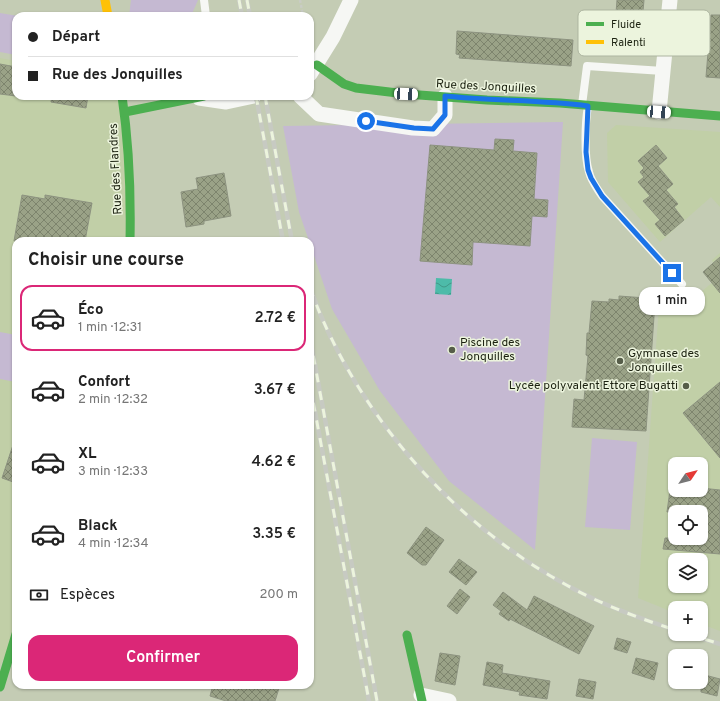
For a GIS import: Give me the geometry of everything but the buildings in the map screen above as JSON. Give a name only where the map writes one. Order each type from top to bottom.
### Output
[{"type":"street","points":[[105,0],[107,12]]},
{"type":"street","points":[[314,66],[333,38],[351,0]]},
{"type":"street","points":[[669,10],[670,0]]},
{"type":"street","points":[[659,112],[665,56]]},
{"type":"street","name":"Rue des Jonquilles","points":[[314,70],[356,88],[406,94],[488,100],[560,103],[720,116]]},
{"type":"street","points":[[304,100],[319,114],[414,128],[433,129],[445,115],[445,96]]},
{"type":"street","name":"Rue des Flandres","points":[[123,100],[131,187],[130,237]]},
{"type":"street","points":[[125,112],[187,100]]},
{"type":"street","points":[[216,100],[226,102],[235,100]]},
{"type":"street","points":[[407,635],[421,698],[449,701]]},
{"type":"street","points":[[0,687],[12,646]]},
{"type":"street","points":[[0,666],[11,649]]},
{"type":"lane","points":[[204,0],[206,12]]},
{"type":"lane","points":[[663,72],[587,66],[585,105],[586,152],[588,170],[595,186],[602,196],[682,284]]},
{"type":"path","points":[[300,0],[302,12]]},
{"type":"shaded area","points":[[131,0],[198,0],[193,12],[130,12]]},
{"type":"shaded area","points":[[0,13],[12,15],[12,54],[0,52]]},
{"type":"shaded area","points":[[0,58],[12,60],[12,100],[122,100],[130,237],[12,237],[12,642],[0,666]]},
{"type":"shaded area","name":"Piscine des Jonquilles","points":[[563,122],[535,550],[449,481],[380,391],[332,309],[314,256],[314,237],[308,237],[299,212],[283,126]]},
{"type":"shaded area","points":[[616,125],[720,132],[720,207],[711,197],[660,242],[608,182],[607,133]]},
{"type":"shaded area","name":"Lycée polyvalent Ettore Bugatti","points":[[720,253],[720,631],[708,627],[708,601],[668,601],[668,610],[638,598],[659,306],[683,308],[712,283],[703,272],[713,263],[712,260]]},
{"type":"shaded area","points":[[0,332],[12,334],[12,381],[0,379]]},
{"type":"shaded area","points":[[592,438],[637,442],[630,530],[585,527]]},
{"type":"water","points":[[436,278],[452,279],[451,295],[435,294]]},
{"type":"railway","points":[[239,0],[241,12]]},
{"type":"railway","points":[[247,0],[249,12]]},
{"type":"railway","points":[[257,100],[282,237]]},
{"type":"railway","points":[[266,100],[291,237]]},
{"type":"railway","points":[[314,297],[331,337],[357,384],[388,429],[423,471],[461,510],[504,545],[549,575],[596,600],[668,628]]},
{"type":"railway","points":[[314,360],[377,701]]},
{"type":"railway","points":[[314,406],[369,701]]},
{"type":"railway","points":[[708,640],[720,644]]},
{"type":"traffic: fast","points":[[317,65],[344,84],[356,88],[406,94],[487,100],[560,103],[720,116]]},
{"type":"traffic: fast","points":[[122,100],[129,168],[130,237]]},
{"type":"traffic: fast","points":[[125,112],[184,100]]},
{"type":"traffic: fast","points":[[407,635],[422,701]]},
{"type":"traffic: fast","points":[[0,687],[12,647]]},
{"type":"traffic: slow","points":[[105,0],[107,12]]},
{"type":"place","name":"Piscine des Jonquilles","points":[[452,350]]},
{"type":"place","name":"Gymnase des Jonquilles","points":[[620,361]]},
{"type":"place","name":"Lycée polyvalent Ettore Bugatti","points":[[686,386]]},
{"type":"route","points":[[366,121],[414,128],[433,129],[445,115],[445,96],[588,106],[586,152],[588,170],[595,186],[602,196],[672,273]]}]
